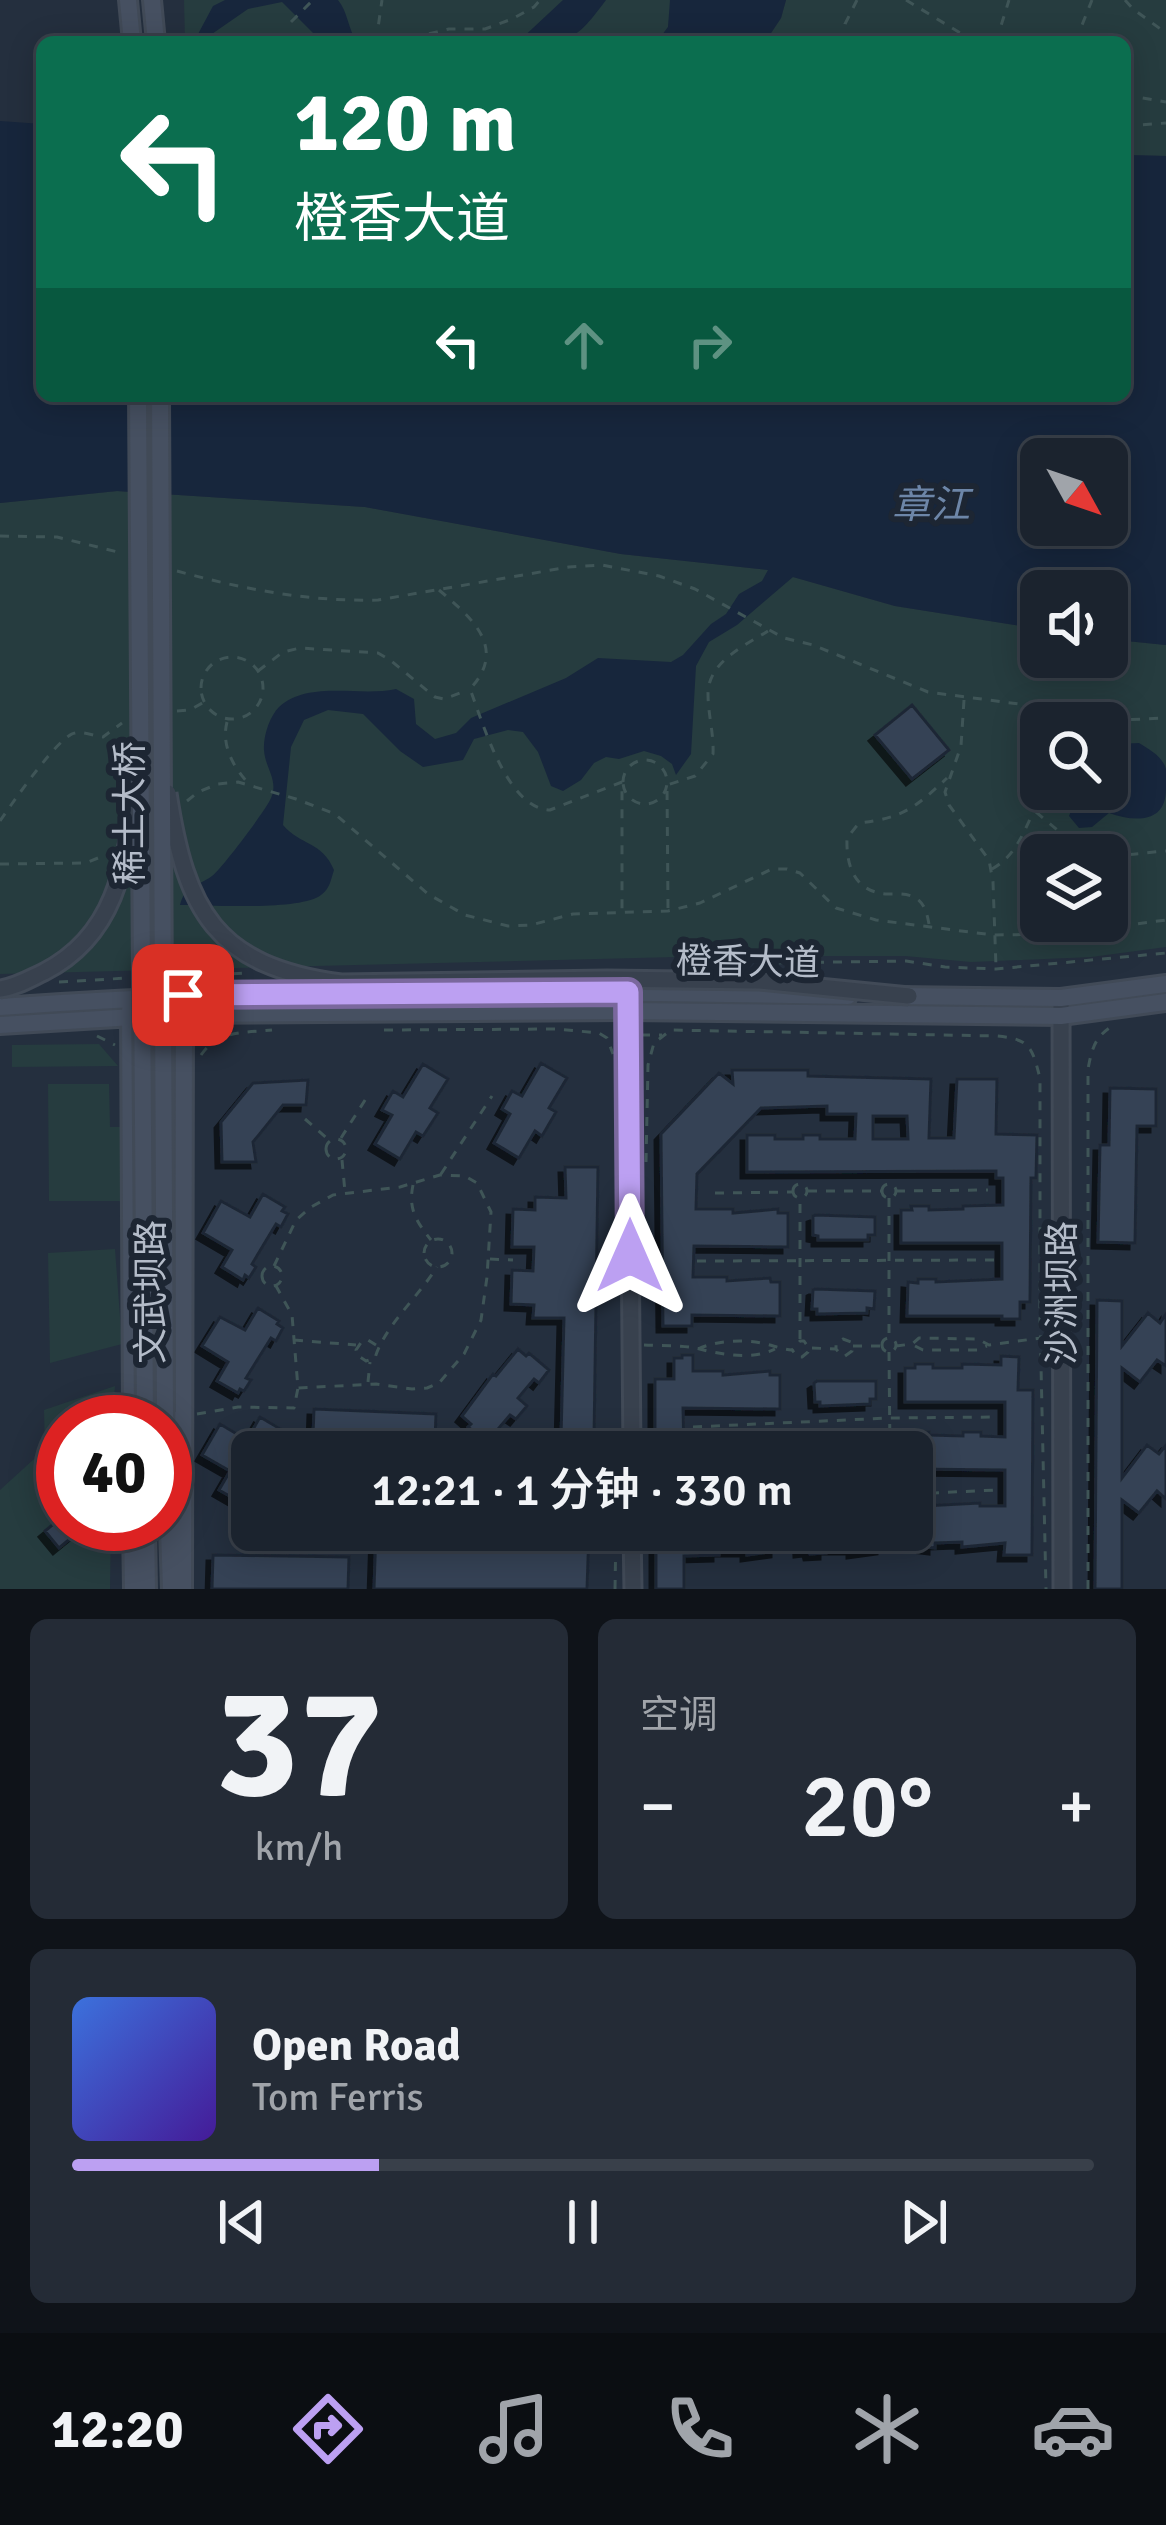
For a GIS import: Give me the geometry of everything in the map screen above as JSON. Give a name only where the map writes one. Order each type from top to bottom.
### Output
[{"type":"main road","points":[[128,0],[131,36]]},
{"type":"main road","points":[[152,0],[155,36]]},
{"type":"main road","name":"稀土大桥","points":[[138,402],[140,1395]]},
{"type":"main road","name":"稀土大桥","points":[[160,402],[165,1412],[171,1589]]},
{"type":"main road","name":"橙香大道","points":[[129,1007],[909,996],[1061,1007],[1166,984]]},
{"type":"main road","name":"橙香大道","points":[[628,1001],[1061,1007],[1166,1002]]},
{"type":"main road","name":"文武坝路","points":[[183,1589],[184,1005]]},
{"type":"main road","points":[[0,1007],[129,1007]]},
{"type":"main road","points":[[0,1025],[129,1007]]},
{"type":"main road","name":"文武坝路","points":[[129,1007],[139,1395]]},
{"type":"main road","points":[[133,1551],[133,1589]]},
{"type":"main road","points":[[146,1551],[147,1589]]},
{"type":"street","points":[[0,989],[57,965],[86,941],[110,907],[127,851],[140,756]]},
{"type":"street","points":[[162,757],[183,871],[209,923],[243,953],[301,978],[341,983],[760,981],[909,996]]},
{"type":"street","points":[[628,1001],[632,1431]]},
{"type":"street","name":"沙洲坝路","points":[[1061,1007],[1062,1589]]},
{"type":"street","points":[[632,1551],[633,1589]]},
{"type":"path","points":[[291,22],[313,0]]},
{"type":"path","points":[[377,36],[382,0]]},
{"type":"path","points":[[419,36],[484,28],[512,19],[540,0]]},
{"type":"path","points":[[844,36],[857,0]]},
{"type":"path","points":[[906,0],[965,36]]},
{"type":"path","points":[[919,8],[923,0]]},
{"type":"path","points":[[998,36],[1009,0]]},
{"type":"path","points":[[1079,36],[1092,0]]},
{"type":"path","points":[[1126,0],[1166,32]]},
{"type":"path","points":[[1131,96],[1166,102]]},
{"type":"path","points":[[1131,126],[1166,123]]},
{"type":"path","points":[[0,536],[57,537],[124,554]]},
{"type":"path","points":[[162,566],[227,584],[378,601],[602,565],[695,589],[784,638],[813,645],[928,692],[1020,704]]},
{"type":"path","points":[[258,671],[284,652],[300,648],[378,653],[435,697],[444,699],[470,689],[486,666],[486,641],[437,589]]},
{"type":"path","points":[[622,782],[626,795],[643,804],[656,802],[667,785],[695,776],[713,754],[710,679],[728,657],[769,630]]},
{"type":"path","points":[[238,657],[258,671],[262,694],[256,708],[243,717],[214,714],[204,702],[202,677],[213,663],[238,657]]},
{"type":"path","points":[[470,689],[517,793],[539,810],[622,782]]},
{"type":"path","points":[[964,698],[962,746],[945,792],[991,869],[996,969]]},
{"type":"path","points":[[175,711],[204,702]]},
{"type":"path","points":[[0,820],[64,739],[75,733],[103,737],[130,717]]},
{"type":"path","points":[[1128,720],[1166,718]]},
{"type":"path","points":[[228,719],[229,754],[250,785]]},
{"type":"path","points":[[622,912],[622,782],[627,768],[647,759],[660,765],[667,785],[668,911]]},
{"type":"path","points":[[930,927],[917,899],[869,890],[852,876],[847,838],[859,823],[897,818],[948,776]]},
{"type":"path","points":[[263,790],[335,814],[428,894],[465,915],[508,926],[573,914],[668,911],[700,903],[772,869],[800,873],[844,912],[930,927],[993,935],[1060,934],[1166,920]]},
{"type":"path","points":[[991,869],[1003,863],[1036,812],[1090,854],[1166,850]]},
{"type":"path","points":[[370,1030],[598,1033],[607,1038],[616,1063]]},
{"type":"path","points":[[645,1179],[648,1065],[654,1043],[670,1030],[1018,1037],[1029,1046],[1040,1078],[1046,1589]]},
{"type":"path","points":[[1088,1589],[1088,1069],[1100,1034]]},
{"type":"path","points":[[440,1175],[492,1096]]},
{"type":"path","points":[[330,1141],[340,1139],[367,1097]]},
{"type":"path","points":[[305,1119],[330,1141]]},
{"type":"path","points":[[340,1139],[346,1145],[342,1158],[345,1194]]},
{"type":"path","points":[[330,1141],[329,1158],[342,1158]]},
{"type":"path","points":[[274,1266],[296,1220],[333,1196],[413,1184],[440,1175],[465,1176],[477,1183],[489,1202],[481,1320],[464,1354],[439,1384],[412,1389],[368,1384],[298,1388]]},
{"type":"path","points":[[882,1191],[889,1183],[896,1191]]},
{"type":"path","points":[[413,1184],[412,1212],[433,1241]]},
{"type":"path","points":[[793,1192],[800,1184],[808,1191]]},
{"type":"path","points":[[889,1337],[889,1198],[896,1191],[988,1190]]},
{"type":"path","points":[[808,1191],[882,1191],[889,1198]]},
{"type":"path","points":[[800,1198],[808,1191]]},
{"type":"path","points":[[715,1193],[793,1192],[800,1198],[800,1341],[792,1350]]},
{"type":"path","points":[[368,1384],[376,1345],[437,1268],[448,1264],[452,1249],[445,1241],[426,1246],[424,1257],[437,1268]]},
{"type":"path","points":[[488,1259],[513,1260]]},
{"type":"path","points":[[697,1261],[995,1260]]},
{"type":"path","points":[[274,1266],[282,1274],[276,1286]]},
{"type":"path","points":[[274,1266],[265,1268],[261,1276],[266,1285],[276,1286]]},
{"type":"path","points":[[192,1415],[238,1407],[294,1408],[298,1388],[292,1315],[276,1286]]},
{"type":"path","points":[[912,1344],[923,1350],[978,1350],[1061,1335]]},
{"type":"path","points":[[889,1337],[896,1346]]},
{"type":"path","points":[[881,1346],[889,1337]]},
{"type":"path","points":[[889,1352],[919,1338],[978,1339],[989,1345]]},
{"type":"path","points":[[836,1348],[843,1339],[853,1346],[881,1346],[889,1352]]},
{"type":"path","points":[[293,1340],[358,1345],[368,1340],[376,1345]]},
{"type":"path","points":[[800,1341],[809,1348],[836,1348]]},
{"type":"path","points":[[630,1343],[710,1354],[763,1354],[775,1348]]},
{"type":"path","points":[[698,1349],[711,1343],[763,1343],[792,1350],[802,1358],[809,1348]]},
{"type":"path","points":[[358,1345],[361,1359],[371,1360]]},
{"type":"path","points":[[836,1348],[845,1356],[853,1346]]},
{"type":"path","points":[[889,1352],[890,1431]]},
{"type":"path","points":[[694,1426],[994,1417]]},
{"type":"path","points":[[933,1493],[997,1490]]},
{"type":"path","points":[[616,1551],[616,1589]]},
{"type":"green space","points":[[184,0],[672,0],[668,27],[661,36],[185,36]]},
{"type":"green space","points":[[786,0],[1166,0],[1166,156],[1131,155],[1131,36],[769,36]]},
{"type":"green space","points":[[117,491],[365,507],[621,554],[769,570],[895,606],[1020,626],[1020,678],[1128,678],[1128,641],[1166,645],[1166,947],[1091,957],[971,962],[905,956],[716,956],[0,974],[0,503]]},
{"type":"green space","points":[[99,1044],[118,1066],[12,1067],[12,1045]]},
{"type":"green space","points":[[48,1084],[109,1084],[110,1127],[120,1127],[120,1201],[49,1201]]},
{"type":"green space","points":[[115,1249],[122,1344],[50,1363],[48,1253]]},
{"type":"green space","points":[[115,1386],[114,1395],[88,1395]]},
{"type":"green space","points":[[36,1457],[36,1551],[111,1551],[110,1589],[0,1589],[0,1490]]},
{"type":"water","points":[[225,0],[338,0],[354,36],[316,36],[282,2],[248,9],[209,36],[197,36],[213,6]]},
{"type":"water","points":[[563,0],[606,0],[572,36],[524,36]]},
{"type":"water","points":[[670,0],[786,0],[769,36],[661,36],[668,27]]},
{"type":"water","name":"章江","points":[[0,121],[36,124],[36,402],[1131,402],[1131,155],[1166,156],[1166,645],[1128,641],[1128,570],[1020,570],[1020,626],[895,606],[793,577],[737,625],[709,642],[696,666],[691,754],[676,775],[672,764],[644,751],[619,759],[606,757],[563,791],[551,786],[538,752],[523,732],[508,730],[474,739],[463,760],[423,767],[363,714],[328,710],[304,720],[291,747],[283,825],[329,861],[334,870],[326,890],[295,903],[180,905],[188,890],[224,863],[269,802],[273,782],[265,757],[266,733],[279,707],[291,699],[320,692],[396,689],[414,699],[416,724],[435,739],[456,733],[471,718],[566,678],[598,658],[671,662],[726,614],[739,594],[762,581],[768,570],[621,554],[365,507],[117,491],[0,503]]},
{"type":"water","points":[[1139,743],[1159,757],[1166,769],[1161,809],[1138,819],[1109,813],[1092,827],[1079,828],[1069,816],[1072,810],[1128,810],[1128,744]]},
{"type":"building","points":[[912,705],[949,750],[912,779],[875,735]]},
{"type":"building","points":[[541,1063],[567,1078],[549,1108],[556,1112],[542,1136],[535,1131],[519,1158],[494,1143],[510,1114],[502,1109],[512,1091],[522,1096]]},
{"type":"building","points":[[423,1064],[448,1079],[430,1108],[438,1113],[423,1136],[416,1132],[400,1159],[375,1144],[392,1115],[382,1110],[393,1091],[403,1097]]},
{"type":"building","points":[[732,1070],[931,1079],[929,1138],[954,1138],[957,1079],[997,1079],[996,1134],[1037,1135],[1036,1178],[1031,1178],[1030,1302],[1020,1302],[1020,1319],[907,1316],[908,1282],[1002,1279],[1002,1243],[901,1243],[901,1210],[912,1210],[911,1206],[929,1206],[929,1210],[1003,1205],[1003,1178],[996,1178],[996,1171],[747,1172],[747,1135],[855,1139],[856,1114],[827,1114],[827,1106],[761,1108],[697,1174],[696,1209],[788,1213],[788,1247],[694,1246],[693,1277],[780,1282],[780,1316],[692,1315],[692,1326],[663,1326],[661,1134],[719,1073],[733,1084]],"holes":[[[873,1116],[907,1116],[908,1139],[873,1139]]]},
{"type":"building","points":[[308,1080],[306,1105],[283,1105],[253,1142],[256,1162],[222,1162],[221,1122],[253,1083]]},
{"type":"building","points":[[1110,1088],[1156,1089],[1156,1126],[1137,1126],[1135,1243],[1098,1242],[1100,1145],[1109,1145]]},
{"type":"building","points":[[565,1167],[598,1167],[594,1431],[561,1431],[564,1318],[533,1318],[534,1305],[511,1304],[512,1270],[533,1271],[534,1247],[512,1247],[513,1209],[535,1210],[535,1197],[566,1198]]},
{"type":"building","points":[[263,1194],[288,1214],[281,1227],[276,1224],[252,1264],[256,1267],[243,1280],[222,1267],[232,1250],[203,1233],[221,1201],[250,1217]]},
{"type":"building","points":[[816,1215],[875,1217],[875,1235],[868,1235],[868,1240],[818,1240],[813,1235]]},
{"type":"building","points":[[815,1289],[875,1291],[874,1309],[817,1314],[812,1309]]},
{"type":"building","points":[[1097,1300],[1122,1301],[1122,1346],[1148,1313],[1160,1323],[1166,1314],[1166,1366],[1157,1360],[1140,1382],[1122,1368],[1122,1478],[1147,1445],[1159,1454],[1166,1445],[1166,1499],[1157,1491],[1139,1513],[1122,1500],[1122,1589],[1095,1589]]},
{"type":"building","points":[[258,1308],[283,1328],[276,1341],[271,1338],[246,1378],[251,1380],[238,1393],[217,1381],[228,1362],[202,1346],[220,1317],[245,1330]]},
{"type":"building","points":[[518,1349],[549,1370],[518,1398],[527,1406],[516,1419],[510,1415],[496,1431],[473,1431],[462,1416]]},
{"type":"building","points":[[693,1355],[693,1371],[780,1375],[780,1409],[683,1408],[684,1431],[655,1431],[655,1379],[674,1379],[674,1358]]},
{"type":"building","points":[[1001,1356],[1019,1357],[1018,1390],[1033,1390],[1032,1555],[1004,1555],[1005,1543],[962,1547],[962,1542],[935,1543],[933,1548],[933,1505],[1005,1506],[1005,1470],[933,1469],[933,1435],[981,1432],[981,1436],[1005,1437],[1005,1402],[905,1402],[905,1368],[915,1368],[915,1364],[933,1364],[933,1368],[1001,1365]]},
{"type":"building","points":[[817,1381],[876,1381],[876,1399],[870,1399],[870,1404],[820,1406],[815,1402]]},
{"type":"building","points":[[314,1409],[436,1414],[435,1431],[313,1431]]},
{"type":"building","points":[[260,1417],[282,1430],[282,1431],[252,1431]]},
{"type":"building","points":[[220,1424],[232,1431],[231,1497],[219,1490],[230,1471],[202,1455]]},
{"type":"building","points":[[375,1551],[588,1551],[587,1589],[374,1589]]},
{"type":"building","points":[[656,1551],[719,1551],[719,1555],[684,1556],[684,1589],[656,1589]]},
{"type":"building","points":[[213,1555],[349,1557],[348,1589],[212,1589]]},
{"type":"route","points":[[183,995],[628,992],[630,1256]]}]
